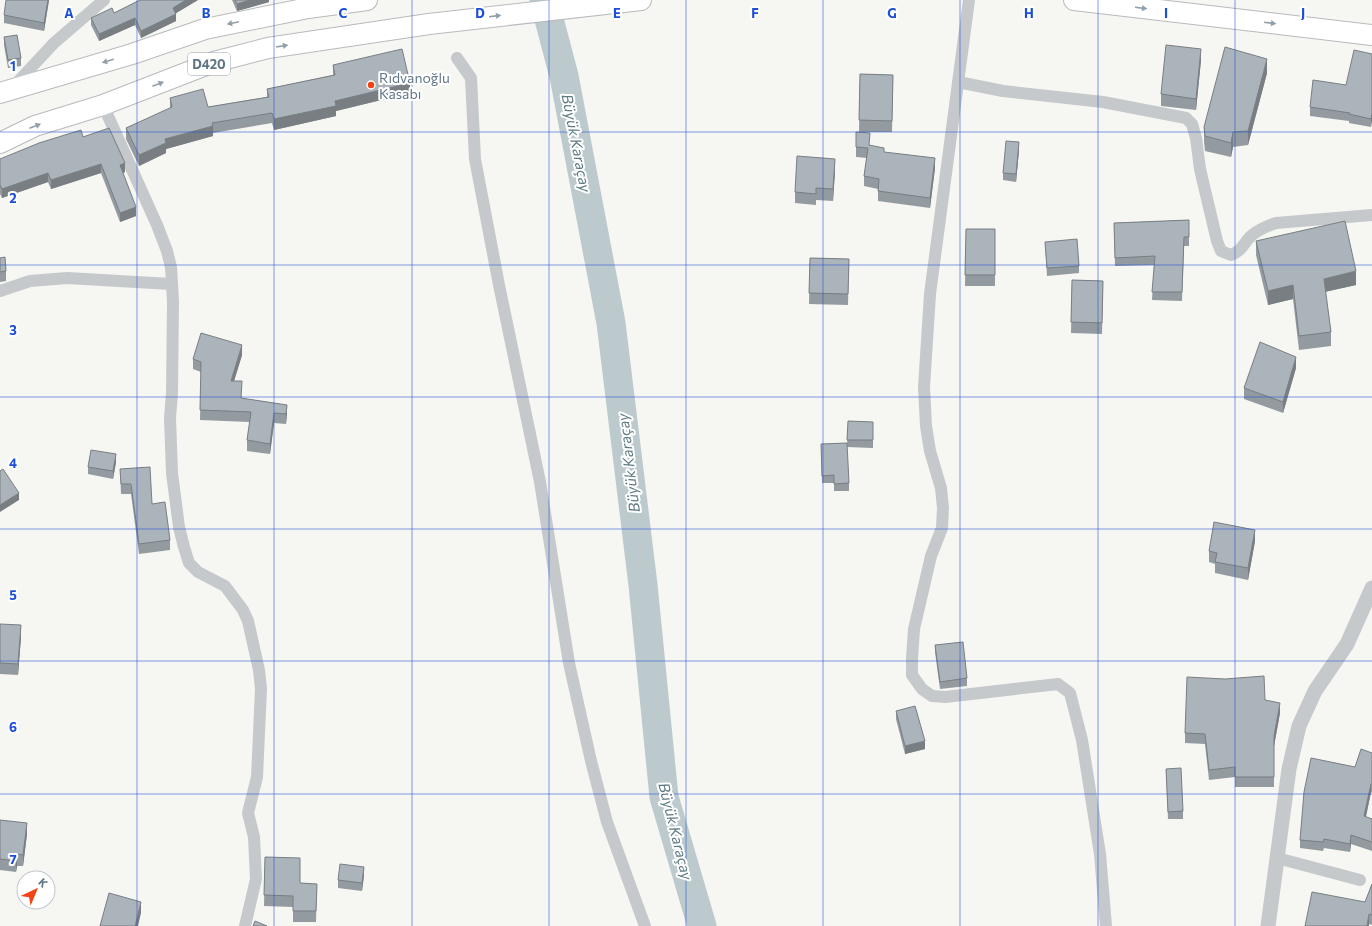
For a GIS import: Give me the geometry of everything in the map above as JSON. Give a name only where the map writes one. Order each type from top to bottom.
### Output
[{"type":"highway","name":"D420","points":[[5,91],[132,54],[205,29],[308,8],[368,0]]},
{"type":"highway","name":"D420","points":[[0,143],[34,126],[103,105],[214,62],[268,48],[429,24],[641,0]]},
{"type":"highway","points":[[1074,0],[1372,35]]},
{"type":"street","points":[[5,91],[54,43],[104,0]]},
{"type":"street","points":[[969,0],[930,294],[924,387],[926,426],[930,451],[941,488],[943,508],[942,528],[931,556],[914,630],[912,675],[922,689],[932,696],[945,697],[1058,684],[1070,693],[1082,740],[1100,854],[1106,926]]},
{"type":"street","points":[[457,58],[471,78],[475,160],[502,300],[540,482],[569,663],[590,761],[607,822],[645,926]]},
{"type":"street","points":[[958,82],[1003,91],[1103,102],[1186,118],[1192,124],[1196,138],[1200,169],[1217,240],[1221,251],[1230,256],[1240,251],[1250,237],[1265,226],[1276,223],[1372,215]]},
{"type":"street","points":[[103,105],[167,251],[171,267],[173,301],[172,393],[170,418],[172,473],[179,527],[189,563],[198,572],[225,586],[243,610],[248,621],[259,670],[261,689],[258,777],[248,813],[254,837],[256,879],[245,926]]},
{"type":"street","points":[[0,291],[30,281],[67,278],[171,284]]},
{"type":"street","points":[[1268,926],[1289,769],[1300,726],[1315,691],[1347,644],[1371,593]]},
{"type":"street","points":[[1278,858],[1360,880]]},
{"type":"building","points":[[6,0],[48,0],[44,23],[4,15]]},
{"type":"building","points":[[140,0],[186,0],[173,8],[176,14],[141,31],[135,18],[99,34],[91,18],[112,8],[114,13]]},
{"type":"building","points":[[235,0],[250,0],[237,4]]},
{"type":"building","points":[[17,35],[21,58],[8,60],[4,37]]},
{"type":"building","points":[[1166,45],[1201,49],[1196,99],[1161,94]]},
{"type":"building","points":[[1225,47],[1267,59],[1248,131],[1233,132],[1231,143],[1205,136],[1204,127]]},
{"type":"building","points":[[402,49],[410,83],[335,101],[336,106],[274,119],[272,113],[212,123],[213,126],[165,139],[166,143],[139,155],[126,128],[172,107],[170,98],[203,89],[208,107],[269,97],[267,89],[335,75],[333,65]]},
{"type":"building","points":[[1354,50],[1372,54],[1371,119],[1349,114],[1350,113],[1310,107],[1313,80],[1346,85]]},
{"type":"building","points":[[860,74],[893,75],[892,121],[859,120]]},
{"type":"building","points":[[109,128],[125,163],[120,165],[136,207],[120,213],[101,164],[51,180],[48,173],[2,189],[0,185],[0,159],[39,143],[81,130],[83,137]]},
{"type":"building","points":[[856,132],[870,133],[869,145],[884,148],[884,152],[935,158],[930,198],[878,191],[879,179],[864,176],[868,148],[856,147]]},
{"type":"building","points":[[1006,141],[1019,142],[1016,174],[1003,173]]},
{"type":"building","points":[[797,156],[835,159],[833,189],[816,188],[816,194],[795,192]]},
{"type":"building","points":[[1189,220],[1189,237],[1184,237],[1182,292],[1152,292],[1155,256],[1115,258],[1114,223]]},
{"type":"building","points":[[1345,221],[1356,271],[1324,279],[1331,332],[1299,336],[1293,285],[1268,291],[1256,241]]},
{"type":"building","points":[[966,229],[995,229],[995,275],[965,275]]},
{"type":"building","points":[[1077,239],[1079,266],[1047,268],[1045,242]]},
{"type":"building","points":[[5,257],[6,271],[0,272],[0,258]]},
{"type":"building","points":[[810,258],[849,259],[848,294],[809,293]]},
{"type":"building","points":[[1072,280],[1103,281],[1102,323],[1071,322]]},
{"type":"building","points":[[201,333],[242,345],[231,381],[242,381],[241,398],[287,405],[286,414],[274,413],[270,444],[247,440],[251,412],[200,410],[201,362],[193,359]]},
{"type":"building","points":[[1260,342],[1296,357],[1283,402],[1244,388]]},
{"type":"building","points":[[848,421],[873,422],[873,440],[847,440]]},
{"type":"building","points":[[847,443],[849,483],[834,484],[834,475],[822,476],[821,444]]},
{"type":"building","points":[[91,450],[116,454],[113,471],[88,467]]},
{"type":"building","points":[[150,467],[152,504],[165,502],[170,540],[139,544],[131,484],[121,484],[120,469]]},
{"type":"building","points":[[3,469],[19,493],[0,505],[0,471]]},
{"type":"building","points":[[1214,522],[1255,530],[1248,568],[1215,562],[1217,553],[1209,551]]},
{"type":"building","points":[[0,624],[21,625],[18,664],[0,663]]},
{"type":"building","points":[[963,642],[967,678],[940,682],[935,645]]},
{"type":"building","points":[[1264,676],[1265,700],[1280,703],[1274,736],[1274,777],[1235,777],[1235,767],[1209,770],[1205,734],[1185,733],[1187,677],[1225,679]]},
{"type":"building","points":[[915,706],[925,741],[905,746],[896,711]]},
{"type":"building","points":[[1361,749],[1372,753],[1372,784],[1364,816],[1372,819],[1372,842],[1351,835],[1350,844],[1324,839],[1323,842],[1300,840],[1304,792],[1311,758],[1355,767]]},
{"type":"building","points":[[1181,768],[1183,811],[1168,812],[1166,769]]},
{"type":"building","points":[[0,820],[27,823],[23,855],[17,854],[16,861],[0,859]]},
{"type":"building","points":[[265,857],[300,858],[300,883],[317,884],[316,911],[293,911],[293,896],[264,895]]},
{"type":"building","points":[[340,864],[364,867],[362,883],[338,880]]},
{"type":"building","points":[[1372,884],[1372,915],[1369,914],[1367,926],[1305,926],[1312,892],[1365,902]]},
{"type":"building","points":[[109,893],[141,902],[135,926],[100,926]]},
{"type":"building","points":[[255,921],[267,926],[253,926]]},
{"type":"waterway","name":"Büyük Karaçay","points":[[544,0],[564,76],[611,323],[643,585],[664,797],[702,926]]},
{"type":"place","name":"Rıdvanoğlu Kasabı","points":[[371,85]]}]
